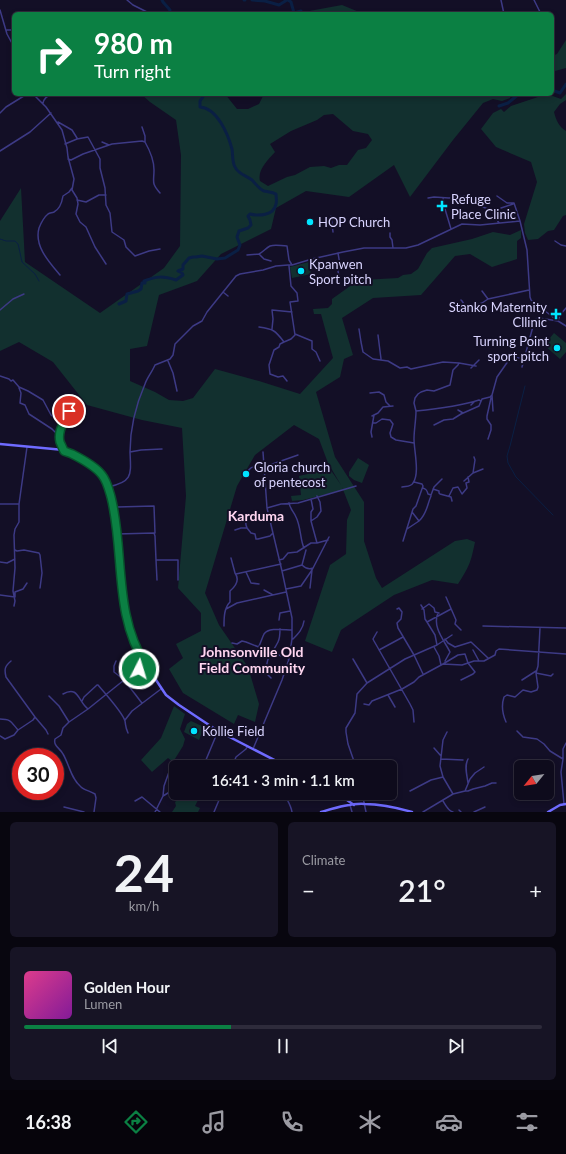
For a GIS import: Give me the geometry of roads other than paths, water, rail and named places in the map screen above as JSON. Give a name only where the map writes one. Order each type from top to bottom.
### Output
[{"type":"street","points":[[128,1],[132,0]]},
{"type":"street","points":[[501,0],[504,12]]},
{"type":"street","points":[[534,0],[540,12]]},
{"type":"street","points":[[128,1],[147,12]]},
{"type":"street","points":[[0,10],[12,43]]},
{"type":"street","points":[[7,30],[12,30]]},
{"type":"street","points":[[0,114],[6,107],[24,96]]},
{"type":"street","points":[[35,96],[43,103],[62,130],[74,179],[72,187],[69,192],[63,196],[61,204],[55,212],[48,214],[42,222],[37,234],[41,249],[50,264],[60,275]]},
{"type":"street","points":[[43,103],[47,96]]},
{"type":"street","points":[[0,151],[30,132],[50,113]]},
{"type":"street","points":[[56,121],[72,130],[77,139]]},
{"type":"street","points":[[142,127],[145,142],[153,163],[153,183],[160,193]]},
{"type":"street","points":[[65,144],[77,139],[88,137],[100,159],[100,168],[106,195],[106,205],[111,218],[112,232],[124,240],[126,247],[135,256],[160,249]]},
{"type":"street","points":[[68,159],[71,160],[109,145],[142,141],[145,142]]},
{"type":"street","points":[[102,142],[109,145]]},
{"type":"street","points":[[72,187],[72,190],[78,200],[76,214],[80,222],[86,227],[95,247],[106,264]]},
{"type":"street","points":[[78,200],[86,202],[99,195],[106,195]]},
{"type":"street","points":[[496,196],[514,204]]},
{"type":"street","points":[[428,198],[469,197],[480,206],[491,210],[499,223]]},
{"type":"street","points":[[443,198],[451,229]]},
{"type":"street","points":[[501,208],[514,204]]},
{"type":"street","points":[[514,204],[527,250],[531,300],[565,326]]},
{"type":"street","points":[[331,216],[333,232]]},
{"type":"street","points":[[108,487],[122,483],[129,477],[131,470],[130,452],[132,422],[144,385],[155,365],[168,361],[173,355],[175,344],[193,326],[202,321],[207,312],[236,276],[292,265],[312,259],[364,248],[406,248],[418,245],[462,224],[480,225],[520,221]]},
{"type":"street","points":[[390,233],[393,248]]},
{"type":"street","points":[[555,241],[561,246],[566,246]]},
{"type":"street","points":[[247,255],[259,254],[271,246],[287,246],[292,265]]},
{"type":"street","points":[[338,253],[340,265],[338,271],[339,277]]},
{"type":"street","points":[[259,254],[264,259],[271,261]]},
{"type":"street","points":[[287,381],[283,376],[278,377],[270,374],[269,365],[274,350],[279,347],[280,344],[291,339],[295,334],[290,302],[298,301],[297,293],[291,286],[288,265]]},
{"type":"street","points":[[461,300],[465,306],[476,305],[488,299],[529,290]]},
{"type":"street","points":[[482,291],[488,299]]},
{"type":"street","points":[[223,292],[228,296]]},
{"type":"street","points":[[0,310],[13,299],[24,294]]},
{"type":"street","points":[[558,321],[560,315],[566,308]]},
{"type":"street","points":[[272,329],[272,310],[292,312]]},
{"type":"street","points":[[522,367],[535,319],[539,318],[558,321]]},
{"type":"street","points":[[259,327],[272,329],[284,342]]},
{"type":"street","points":[[359,329],[363,352],[373,359],[388,361],[400,368],[407,367],[411,369],[443,362],[475,365]]},
{"type":"street","points":[[295,334],[312,341],[312,349],[316,352],[320,361]]},
{"type":"street","points":[[378,335],[381,359]]},
{"type":"street","points":[[488,439],[491,425],[486,419],[486,416],[497,377],[511,357],[525,357]]},
{"type":"street","points":[[471,368],[479,360]]},
{"type":"street","points":[[168,361],[173,373],[177,391]]},
{"type":"street","points":[[402,487],[410,486],[414,482],[416,470],[414,443],[416,411],[414,403],[418,394],[427,390],[434,391],[450,385],[452,370],[458,365],[458,363]]},
{"type":"street","points":[[0,376],[11,381],[13,380],[21,393],[20,404],[25,405],[29,414],[52,429],[60,437]]},
{"type":"street","points":[[18,387],[28,391],[42,400],[51,415],[62,424]]},
{"type":"street","points":[[370,393],[379,392],[384,395],[386,402],[390,406]]},
{"type":"street","points":[[416,411],[431,410],[479,400],[481,401],[482,399],[492,396]]},
{"type":"street","points":[[492,396],[493,411]]},
{"type":"street","points":[[64,450],[60,442],[60,437],[62,424],[69,411],[70,400]]},
{"type":"street","points":[[434,425],[444,420],[452,419],[479,406],[481,401]]},
{"type":"street","points":[[471,405],[474,402]]},
{"type":"street","points":[[372,437],[371,432],[373,416],[378,413],[382,407],[393,406]]},
{"type":"street","points":[[458,410],[463,413]]},
{"type":"street","points":[[373,424],[382,419],[390,420],[392,424],[390,433],[391,437],[396,440],[414,443]]},
{"type":"street","points":[[0,444],[64,450],[101,473],[108,487],[113,505],[125,611],[138,652],[166,695],[178,706],[218,731],[274,760]]},
{"type":"street","points":[[14,606],[14,535],[15,529],[19,522],[19,504],[27,447]]},
{"type":"street","points":[[130,452],[141,450],[162,450]]},
{"type":"street","points":[[252,749],[282,680],[289,659],[292,640],[292,618],[267,508],[263,452]]},
{"type":"street","points":[[248,471],[255,466],[264,467],[298,455]]},
{"type":"street","points":[[473,473],[474,457]]},
{"type":"street","points":[[464,481],[473,473],[483,469]]},
{"type":"street","points":[[449,496],[453,488],[456,487],[458,487],[462,494],[467,488],[466,484],[468,482],[468,477]]},
{"type":"street","points":[[407,529],[422,518],[426,511],[433,489],[442,479]]},
{"type":"street","points":[[414,482],[422,484],[423,488],[426,489],[428,494],[431,495]]},
{"type":"street","points":[[267,508],[280,504],[298,503],[317,496],[338,492],[356,486]]},
{"type":"street","points":[[403,541],[412,512],[423,488]]},
{"type":"street","points":[[433,489],[439,491],[440,494],[452,496],[452,501]]},
{"type":"street","points":[[311,521],[317,517],[321,511],[320,502],[317,496]]},
{"type":"street","points":[[311,499],[311,521],[317,543]]},
{"type":"street","points":[[289,503],[290,508],[296,516],[304,548]]},
{"type":"street","points":[[0,504],[19,504]]},
{"type":"street","points":[[113,505],[154,506],[157,580]]},
{"type":"street","points":[[412,512],[419,521]]},
{"type":"street","points":[[245,515],[246,525],[251,533],[254,534],[256,539],[258,540],[270,536],[273,533]]},
{"type":"street","points":[[235,530],[248,528]]},
{"type":"street","points":[[117,534],[154,534]]},
{"type":"street","points":[[280,560],[283,559],[288,553],[297,552],[311,543],[317,543],[329,538],[313,567],[310,588]]},
{"type":"street","points":[[15,550],[39,553],[42,574],[40,588]]},
{"type":"street","points":[[302,564],[306,550]]},
{"type":"street","points":[[224,626],[226,609],[230,602],[230,591],[237,583],[231,558]]},
{"type":"street","points":[[156,560],[177,559],[178,580]]},
{"type":"street","points":[[0,562],[7,563],[15,560]]},
{"type":"street","points":[[236,574],[280,564]]},
{"type":"street","points":[[302,564],[308,569],[313,567]]},
{"type":"street","points":[[282,571],[302,564]]},
{"type":"street","points":[[226,609],[238,603],[273,595],[301,586],[312,570]]},
{"type":"street","points":[[246,572],[250,583],[259,584]]},
{"type":"street","points":[[15,596],[15,592],[23,588],[27,583]]},
{"type":"street","points":[[264,590],[273,595]]},
{"type":"street","points":[[0,595],[15,596]]},
{"type":"street","points":[[446,597],[456,620],[455,624],[461,630]]},
{"type":"street","points":[[422,609],[429,604],[434,608],[435,612],[438,612],[440,615]]},
{"type":"street","points":[[421,605],[437,645]]},
{"type":"street","points":[[397,609],[399,608],[402,612],[401,619],[397,623],[398,628],[423,674]]},
{"type":"street","points":[[427,622],[451,609]]},
{"type":"street","points":[[279,620],[280,613],[290,611]]},
{"type":"street","points":[[438,612],[436,617],[438,631],[450,652],[442,664]]},
{"type":"street","points":[[292,640],[303,627],[304,621]]},
{"type":"street","points":[[483,626],[566,628]]},
{"type":"street","points":[[506,722],[503,712],[503,698],[506,695],[516,697],[523,690],[531,692],[537,690],[536,672],[540,628]]},
{"type":"street","points":[[259,647],[264,634],[267,632],[280,629],[292,630]]},
{"type":"street","points":[[271,678],[266,673],[266,663],[278,641],[280,629]]},
{"type":"street","points":[[377,632],[373,638],[374,641],[412,707],[414,722]]},
{"type":"street","points":[[354,760],[348,744],[346,728],[355,713],[357,694],[367,683],[405,659],[434,647],[452,635]]},
{"type":"street","points":[[379,650],[403,637]]},
{"type":"street","points":[[444,640],[455,647],[461,644],[464,645],[469,641],[488,658]]},
{"type":"street","points":[[232,643],[238,644],[242,641],[289,659]]},
{"type":"street","points":[[434,647],[442,664]]},
{"type":"street","points":[[442,664],[462,665],[474,661],[484,660],[495,655],[496,651],[499,649],[566,654]]},
{"type":"street","points":[[473,650],[480,661]]},
{"type":"street","points":[[364,704],[369,705],[372,702],[402,689],[414,682],[423,674],[464,653],[468,663],[475,672],[461,680]]},
{"type":"street","points":[[353,659],[367,683]]},
{"type":"street","points":[[11,661],[6,665],[6,677],[48,734]]},
{"type":"street","points":[[116,661],[114,672],[124,680],[142,703]]},
{"type":"street","points":[[94,812],[96,798],[95,794],[80,787],[63,754],[55,745],[55,739],[61,735],[63,728],[69,722],[146,665]]},
{"type":"street","points":[[522,680],[523,678],[536,672],[551,676],[553,674]]},
{"type":"street","points":[[258,674],[266,673]]},
{"type":"street","points":[[82,701],[84,697],[98,685],[125,720],[125,727],[128,733]]},
{"type":"street","points":[[125,720],[132,711],[161,688]]},
{"type":"street","points":[[62,694],[69,691],[74,692],[88,709]]},
{"type":"street","points":[[388,695],[395,707]]},
{"type":"street","points":[[49,696],[59,706],[69,722]]},
{"type":"street","points":[[0,736],[5,739],[14,735],[35,717]]},
{"type":"street","points":[[0,719],[8,719],[18,730]]},
{"type":"street","points":[[206,760],[218,731]]},
{"type":"street","points":[[516,731],[523,737],[537,739],[550,751],[563,758]]},
{"type":"street","points":[[447,732],[443,740],[440,766],[443,777],[453,794]]},
{"type":"street","points":[[548,812],[560,805],[565,804],[561,772],[564,746],[566,743]]},
{"type":"street","points":[[235,760],[248,746]]},
{"type":"street","points":[[434,748],[441,757],[463,760]]},
{"type":"street","points":[[465,791],[468,783],[466,762],[468,759]]},
{"type":"street","points":[[468,783],[476,773],[484,767]]},
{"type":"street","points":[[155,812],[163,796],[164,786],[169,772]]},
{"type":"street","points":[[410,790],[431,780],[443,777]]},
{"type":"street","points":[[423,812],[453,794],[496,783]]},
{"type":"street","points":[[163,796],[169,792]]},
{"type":"street","points":[[135,801],[142,797],[160,812]]},
{"type":"street","points":[[214,812],[219,800]]},
{"type":"street","points":[[287,800],[290,804],[292,812]]},
{"type":"street","points":[[347,800],[354,805]]},
{"type":"street","points":[[364,800],[366,812]]},
{"type":"street","points":[[443,801],[450,811],[453,812]]},
{"type":"street","points":[[322,812],[354,805],[376,804],[412,812]]},
{"type":"street","points":[[350,806],[352,812]]},
{"type":"street","points":[[64,807],[84,812]]},
{"type":"street","points":[[474,812],[485,807]]},
{"type":"street","points":[[337,808],[338,812]]},
{"type":"waterway","points":[[162,0],[170,10],[170,12]]},
{"type":"waterway","points":[[252,0],[265,1],[279,5],[287,0]]},
{"type":"waterway","points":[[288,0],[291,2],[294,12]]},
{"type":"waterway","points":[[298,12],[302,12]]},
{"type":"waterway","points":[[554,91],[560,93],[566,84]]},
{"type":"waterway","points":[[119,304],[126,301],[127,294],[141,289],[142,283],[145,283],[144,281],[160,277],[176,280],[183,275],[178,271],[183,269],[183,265],[189,258],[202,256],[217,259],[225,258],[238,250],[240,245],[237,237],[239,231],[248,228],[251,225],[248,216],[250,214],[257,215],[269,213],[275,208],[276,194],[262,190],[252,180],[236,169],[233,163],[232,149],[225,129],[212,112],[206,108],[200,107],[200,101],[204,96]]},
{"type":"waterway","points":[[499,106],[508,103],[517,96]]},
{"type":"waterway","points":[[0,239],[15,241],[18,244],[22,262],[35,274],[39,281]]},
{"type":"waterway","points":[[525,386],[507,456],[508,463],[516,477],[553,515]]},
{"type":"place","name":"Refuge Place Clinic","points":[[442,206]]},
{"type":"place","name":"HOP Church","points":[[310,222]]},
{"type":"place","name":"Kpanwen Sport pitch","points":[[301,271]]},
{"type":"place","name":"Stanko Maternity Cllinic","points":[[556,314]]},
{"type":"place","name":"Turning Point sport pitch","points":[[557,348]]},
{"type":"place","name":"Gloria church of pentecost","points":[[246,474]]},
{"type":"place","name":"Kollie Field","points":[[194,731]]},
{"type":"district","name":"Karduma","points":[[256,515]]},
{"type":"district","name":"Johnsonville Old Field Community","points":[[252,660]]}]
